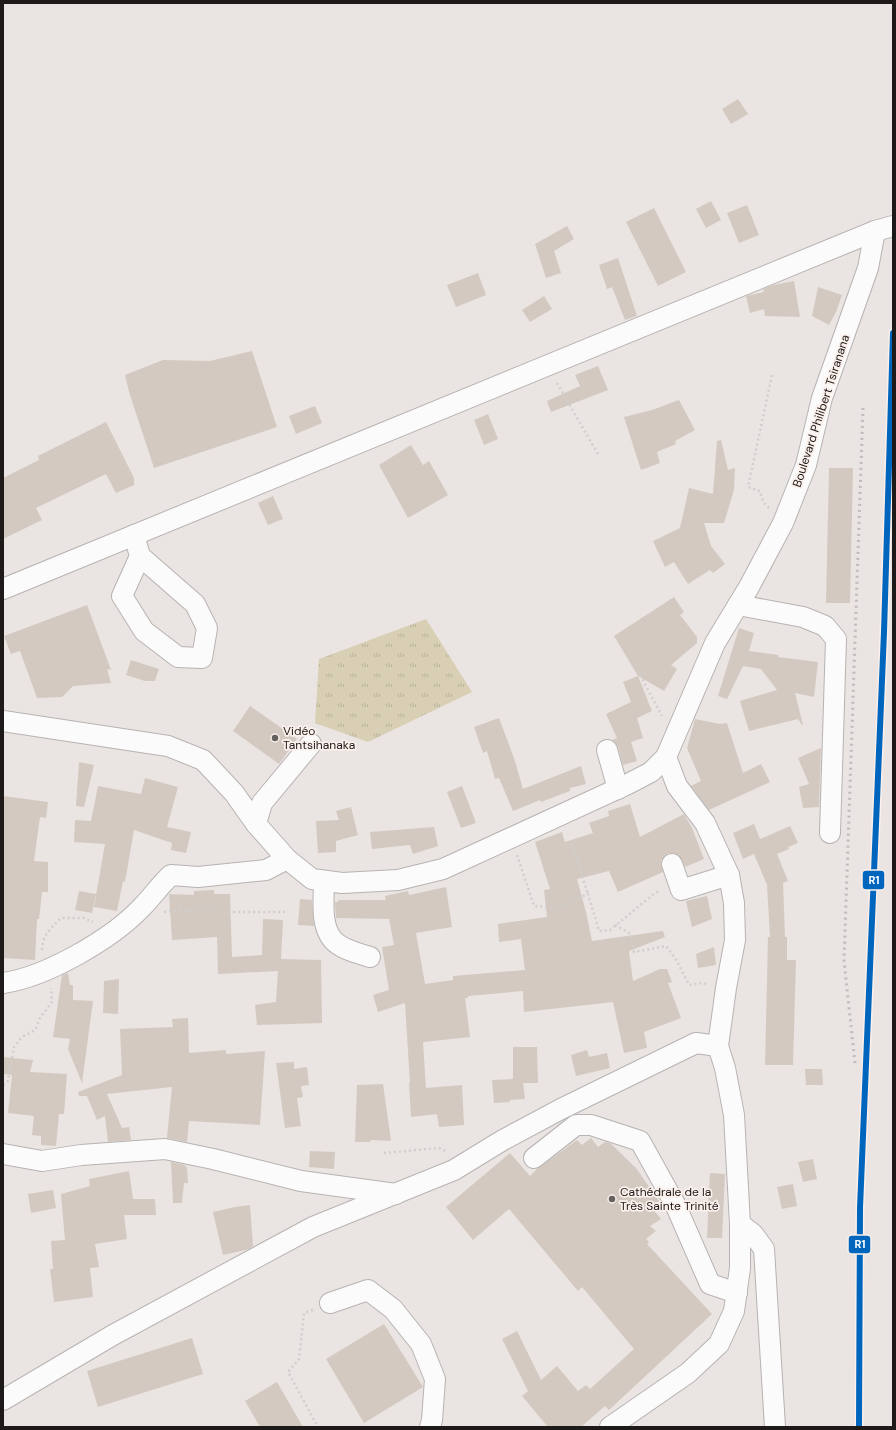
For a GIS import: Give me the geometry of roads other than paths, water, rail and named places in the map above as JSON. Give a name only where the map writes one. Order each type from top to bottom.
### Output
[{"type":"street","points":[[3,589],[884,228]]},
{"type":"street","name":"Boulevard Philibert Tsiranana","points":[[666,757],[715,644],[749,587],[783,523],[806,465],[822,398],[868,268],[884,228]]},
{"type":"street","points":[[134,535],[140,556],[195,604],[206,628],[202,658],[178,657],[144,631],[122,596],[140,556]]},
{"type":"street","points":[[738,605],[803,617],[825,626],[836,639],[830,833]]},
{"type":"street","points":[[3,721],[168,746],[203,760],[234,793],[256,824],[287,859],[312,879],[342,883],[398,880],[443,869],[618,789],[651,772],[666,757],[677,786],[705,824],[729,874],[734,903],[735,940],[726,988],[718,1046],[725,1068],[734,1115],[740,1224],[740,1268],[734,1311],[719,1344],[688,1373],[631,1419],[610,1427]]},
{"type":"street","points":[[256,824],[262,803],[311,744]]},
{"type":"street","points":[[607,750],[618,789]]},
{"type":"street","points":[[3,983],[17,981],[66,961],[111,934],[137,912],[171,875],[198,877],[266,870],[287,859]]},
{"type":"street","points":[[672,864],[681,890],[729,874]]},
{"type":"street","points":[[324,881],[325,926],[334,941],[348,949],[370,957]]},
{"type":"street","points":[[3,1400],[114,1335],[314,1228],[454,1170],[503,1140],[561,1109],[696,1043],[718,1046]]},
{"type":"street","points":[[534,1158],[576,1125],[591,1125],[640,1140],[675,1204],[710,1284],[737,1292]]},
{"type":"street","points":[[3,1154],[42,1161],[81,1155],[165,1149],[213,1159],[301,1181],[396,1194]]},
{"type":"street","points":[[740,1224],[753,1234],[764,1249],[775,1427]]},
{"type":"street","points":[[330,1303],[368,1290],[393,1309],[421,1344],[435,1380],[432,1420],[430,1427]]},
{"type":"railway","points":[[893,333],[893,346]]},
{"type":"railway","points":[[855,1063],[844,961],[863,408]]},
{"type":"place","name":"Vidéo Tantsihanaka","points":[[275,738]]},
{"type":"place","name":"Cathédrale de la Très Sainte Trinité","points":[[612,1199]]}]
